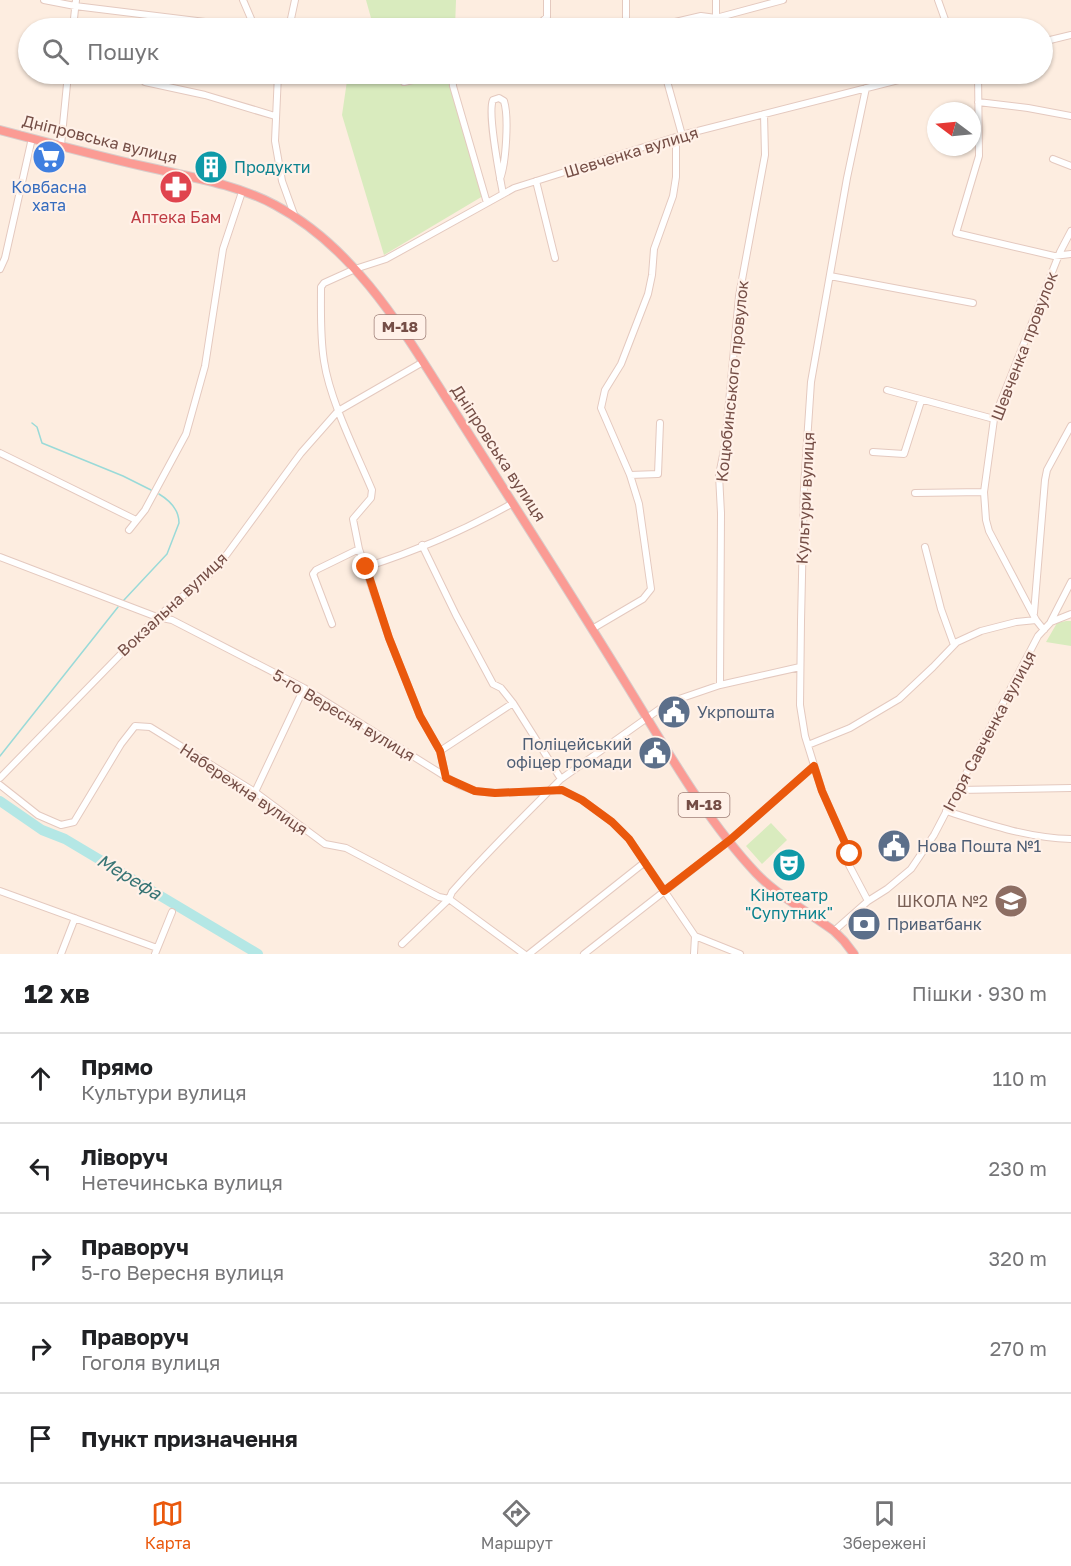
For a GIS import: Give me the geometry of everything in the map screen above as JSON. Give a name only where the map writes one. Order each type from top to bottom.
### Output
[{"type":"highway","name":"Дніпровська вулиця","points":[[0,130],[185,175],[273,204],[296,218],[355,269],[379,298],[423,362],[687,782],[762,879],[834,931],[854,954]]},
{"type":"street","points":[[44,0],[182,18]]},
{"type":"street","points":[[243,0],[250,18]]},
{"type":"street","points":[[291,18],[295,0]]},
{"type":"street","points":[[546,18],[547,0]]},
{"type":"street","points":[[626,0],[626,18]]},
{"type":"street","points":[[716,0],[716,18]]},
{"type":"street","points":[[692,18],[701,16],[716,18],[783,0]]},
{"type":"street","points":[[938,0],[944,18]]},
{"type":"street","points":[[74,18],[75,3]]},
{"type":"street","points":[[1053,39],[1071,35]]},
{"type":"street","points":[[60,145],[67,84]]},
{"type":"street","points":[[154,84],[205,95],[275,116]]},
{"type":"street","points":[[277,84],[275,141],[282,181],[296,218]]},
{"type":"street","points":[[453,84],[488,202]]},
{"type":"street","points":[[592,629],[643,599],[651,589],[639,504],[630,476],[601,408],[605,390],[621,364],[648,294],[654,249],[673,196],[679,136],[668,84]]},
{"type":"street","name":"Шевченка вулиця","points":[[338,411],[324,363],[321,287],[324,283],[355,269],[386,259],[514,188],[679,136],[883,84]]},
{"type":"street","points":[[978,84],[978,102]]},
{"type":"street","name":"Культури вулиця","points":[[867,88],[847,178],[810,394],[804,487],[800,705],[808,745],[822,791],[850,854],[849,865],[868,900]]},
{"type":"street","points":[[500,179],[505,158],[506,120],[504,101],[499,98],[493,100],[491,111],[500,179],[503,194]]},
{"type":"street","points":[[981,102],[1071,116]]},
{"type":"street","name":"Коцюбинського провулок","points":[[720,685],[721,513],[719,475],[740,296],[765,155],[764,114]]},
{"type":"street","points":[[0,269],[6,258],[32,138]]},
{"type":"street","points":[[979,156],[956,233],[1054,256],[1071,254]]},
{"type":"street","points":[[1053,159],[1071,166]]},
{"type":"street","points":[[536,181],[555,258]]},
{"type":"street","points":[[129,530],[145,510],[186,434],[205,366],[223,249],[242,192]]},
{"type":"street","name":"Шевченка провулок","points":[[1044,630],[989,531],[984,492],[994,419],[1059,255],[1071,231]]},
{"type":"street","points":[[830,276],[973,303]]},
{"type":"street","name":"Вокзальна вулиця","points":[[0,778],[157,617],[210,574],[301,453],[338,411],[423,362]]},
{"type":"street","points":[[887,390],[994,419]]},
{"type":"street","points":[[873,452],[904,454],[921,401]]},
{"type":"street","points":[[338,411],[372,490],[371,498],[353,519],[359,549],[389,638],[420,716],[440,751],[446,778]]},
{"type":"street","points":[[630,476],[658,474],[660,423]]},
{"type":"street","points":[[808,745],[850,728],[899,699],[954,645],[981,631],[1035,617],[1045,480],[1047,470],[1071,426]]},
{"type":"street","points":[[0,453],[136,520]]},
{"type":"street","points":[[915,493],[984,492]]},
{"type":"street","points":[[366,567],[485,518],[513,503]]},
{"type":"street","points":[[422,545],[493,684],[501,688],[513,703],[561,779]]},
{"type":"street","points":[[925,547],[941,609],[954,645]]},
{"type":"street","points":[[332,624],[313,574],[316,570],[359,549]]},
{"type":"street","name":"5-го Вересня вулиця","points":[[0,557],[157,617],[172,620],[304,688],[446,778],[475,791],[495,793],[562,790],[582,800],[621,831],[695,936]]},
{"type":"street","points":[[1051,622],[1071,582]]},
{"type":"street","points":[[1051,622],[1071,614]]},
{"type":"street","name":"Ігоря Савченка вулиця","points":[[834,931],[868,900],[887,889],[911,869],[934,835],[1038,636],[1051,622]]},
{"type":"street","points":[[402,944],[449,899],[452,892],[486,853],[561,779],[661,708],[679,699],[720,685],[800,667]]},
{"type":"street","points":[[255,792],[304,688]]},
{"type":"street","points":[[440,751],[513,703]]},
{"type":"street","name":"Набережна вулиця","points":[[0,785],[39,815],[61,825],[74,822],[121,744],[135,726],[150,727],[255,792],[325,844],[346,848],[439,897],[449,899],[524,954]]},
{"type":"street","points":[[584,954],[730,840],[814,766]]},
{"type":"street","points":[[958,790],[1071,788]]},
{"type":"street","points":[[946,811],[1017,832],[1071,839]]},
{"type":"street","points":[[529,954],[645,862]]},
{"type":"street","points":[[0,891],[156,951],[172,912]]},
{"type":"street","points":[[61,954],[75,918]]},
{"type":"street","points":[[694,954],[695,936],[740,954]]},
{"type":"green space","points":[[366,0],[456,0],[455,18],[371,18]]},
{"type":"green space","points":[[347,84],[451,84],[483,196],[384,255],[342,115]]},
{"type":"green space","points":[[1071,621],[1071,646],[1046,642],[1057,623]]},
{"type":"green space","points":[[771,823],[787,840],[762,864],[746,846]]},
{"type":"waterway","points":[[32,423],[37,427],[42,443],[151,490]]},
{"type":"waterway","points":[[124,600],[167,554],[179,523],[173,506],[159,494]]},
{"type":"waterway","points":[[0,756],[118,607]]},
{"type":"waterway","name":"Мерефа","points":[[0,801],[42,830],[65,839],[258,954]]},
{"type":"place","name":"Ковбасна хата","points":[[49,157]]},
{"type":"place","name":"Продукти","points":[[211,167]]},
{"type":"place","name":"Аптека Бам","points":[[176,187]]},
{"type":"place","name":"Укрпошта","points":[[674,712]]},
{"type":"place","name":"Поліцейський офіцер громади","points":[[655,753]]},
{"type":"place","name":"Нова Пошта №1","points":[[894,846]]},
{"type":"place","name":"Кінотеатр \"Супутник\"","points":[[789,865]]},
{"type":"place","name":"ШКОЛА №2","points":[[1011,901]]},
{"type":"place","name":"Приватбанк","points":[[864,924]]},
{"type":"route","points":[[366,567],[389,638],[420,716],[440,751],[446,778],[475,791],[495,793],[562,790],[570,793],[612,822],[629,839],[664,891],[730,840],[814,766],[822,791],[850,854]]}]
